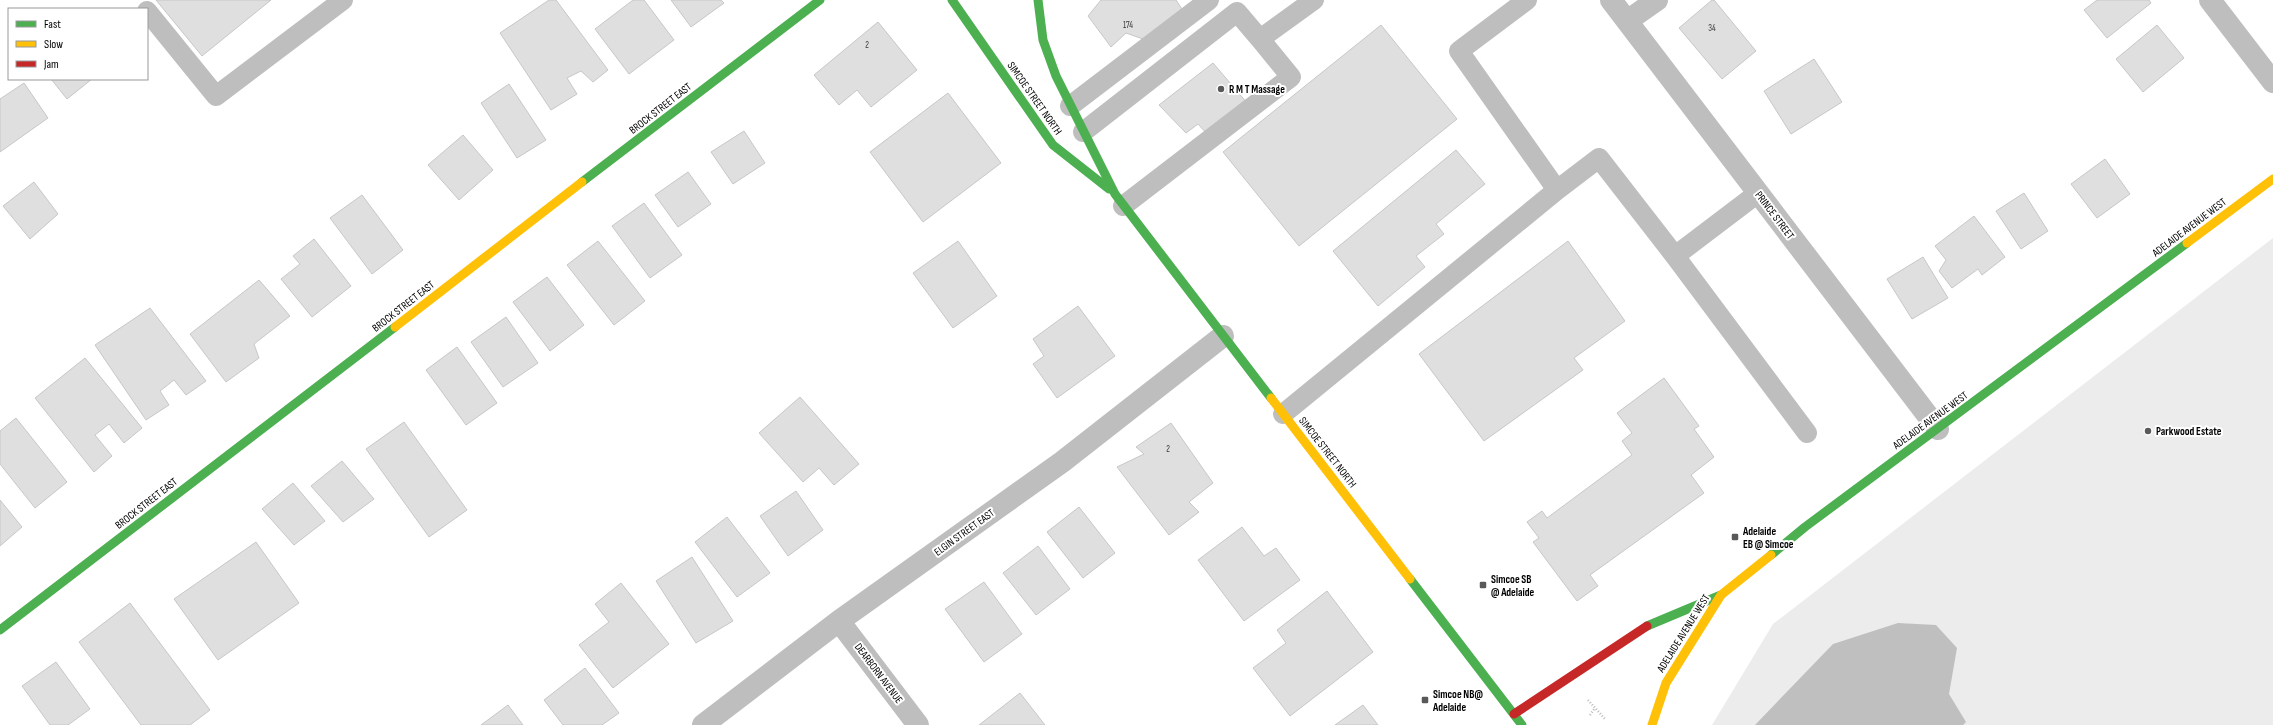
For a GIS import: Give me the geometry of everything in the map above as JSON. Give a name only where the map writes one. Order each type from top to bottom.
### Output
[{"type":"main road","name":"BROCK STREET EAST","points":[[0,630],[820,0]]},
{"type":"main road","name":"SIMCOE STREET NORTH","points":[[952,0],[1053,145],[1119,200]]},
{"type":"main road","name":"SIMCOE STREET NORTH","points":[[1038,0],[1043,40],[1070,106],[1119,200],[1522,725]]},
{"type":"main road","name":"ADELAIDE AVENUE WEST","points":[[1652,725],[1666,683],[1721,595],[1805,527],[2273,179]]},
{"type":"main road","points":[[1514,714],[1639,630],[1721,595]]},
{"type":"street","name":"PRINCE STREET","points":[[1611,0],[1938,429]]},
{"type":"street","points":[[1628,21],[1657,0]]},
{"type":"street","points":[[2210,0],[2273,82]]},
{"type":"street","name":"ELGIN STREET EAST","points":[[703,725],[839,621],[1062,462],[1224,336]]},
{"type":"street","name":"DEARBORN AVENUE","points":[[839,621],[918,725]]},
{"type":"lane","points":[[138,0],[144,8]]},
{"type":"lane","points":[[148,12],[216,96],[344,0]]},
{"type":"lane","points":[[1070,106],[1209,0]]},
{"type":"lane","points":[[1260,39],[1314,0]]},
{"type":"lane","points":[[1527,0],[1459,52],[1557,190]]},
{"type":"lane","points":[[1083,132],[1238,12],[1291,77],[1119,200]]},
{"type":"lane","points":[[1283,414],[1557,190],[1599,158],[1676,256],[1807,433]]},
{"type":"lane","points":[[1676,256],[1758,193]]},
{"type":"path","points":[[1587,699],[1605,719]]},
{"type":"path","points":[[1590,715],[1595,708]]},
{"type":"shaded area","name":"Parkwood Estate","points":[[2273,238],[2273,725],[1712,725],[1773,624]]},
{"type":"shaded area","points":[[1898,623],[1936,625],[1957,648],[1949,694],[1966,722],[1963,725],[1755,725],[1833,644]]},
{"type":"building","points":[[156,0],[271,0],[202,56]]},
{"type":"building","points":[[549,0],[556,0],[608,70],[593,82],[581,71],[567,78],[577,94],[551,110],[500,33]]},
{"type":"building","points":[[633,0],[644,0],[674,40],[629,74],[595,29]]},
{"type":"building","points":[[671,0],[721,0],[724,3],[691,27]]},
{"type":"building","points":[[1101,0],[1176,0],[1182,9],[1143,39],[1126,33],[1111,47],[1088,16]]},
{"type":"building","points":[[1712,0],[1714,0],[1756,51],[1722,79],[1679,28]]},
{"type":"building","points":[[2097,0],[2149,0],[2151,3],[2107,38],[2084,10]]},
{"type":"building","points":[[878,22],[917,70],[871,107],[857,90],[839,105],[814,75]]},
{"type":"building","points":[[1381,25],[1457,119],[1299,246],[1223,152]]},
{"type":"building","points":[[2157,25],[2184,58],[2143,92],[2116,59]]},
{"type":"building","points":[[1814,59],[1842,102],[1791,134],[1764,91]]},
{"type":"building","points":[[1213,63],[1248,104],[1208,135],[1198,124],[1186,133],[1159,105]]},
{"type":"building","points":[[52,80],[91,80],[67,99]]},
{"type":"building","points":[[24,83],[48,118],[0,152],[0,99]]},
{"type":"building","points":[[509,84],[546,140],[517,158],[481,103]]},
{"type":"building","points":[[948,93],[1001,163],[923,222],[870,152]]},
{"type":"building","points":[[744,131],[765,163],[733,184],[711,152]]},
{"type":"building","points":[[463,135],[493,170],[459,200],[428,165]]},
{"type":"building","points":[[1456,150],[1485,184],[1436,224],[1444,234],[1416,256],[1425,267],[1378,306],[1333,251]]},
{"type":"building","points":[[2105,159],[2130,194],[2097,218],[2071,184]]},
{"type":"building","points":[[688,172],[711,204],[678,227],[655,195]]},
{"type":"building","points":[[34,182],[58,214],[30,239],[3,206]]},
{"type":"building","points":[[2024,193],[2048,231],[2021,249],[1996,211]]},
{"type":"building","points":[[362,195],[403,250],[372,274],[330,218]]},
{"type":"building","points":[[644,203],[682,255],[650,278],[612,226]]},
{"type":"building","points":[[1974,216],[2005,257],[1982,275],[1978,269],[1952,288],[1939,271],[1946,260],[1935,246]]},
{"type":"building","points":[[314,239],[351,286],[312,317],[281,279],[300,264],[293,256]]},
{"type":"building","points":[[598,241],[645,301],[614,325],[567,265]]},
{"type":"building","points":[[958,241],[997,296],[953,328],[913,273]]},
{"type":"building","points":[[1568,241],[1625,321],[1574,358],[1583,370],[1484,441],[1419,354]]},
{"type":"building","points":[[1923,257],[1948,298],[1912,319],[1887,279]]},
{"type":"building","points":[[547,277],[584,325],[550,351],[513,302]]},
{"type":"building","points":[[259,280],[290,316],[254,344],[259,358],[226,382],[190,334]]},
{"type":"building","points":[[1078,306],[1115,356],[1057,398],[1033,364],[1044,356],[1033,339]]},
{"type":"building","points":[[150,308],[206,381],[186,395],[174,380],[160,391],[169,405],[146,420],[95,345]]},
{"type":"building","points":[[506,317],[538,363],[503,387],[471,342]]},
{"type":"building","points":[[457,347],[497,403],[466,425],[426,370]]},
{"type":"building","points":[[85,358],[142,428],[124,443],[109,424],[95,435],[112,456],[94,472],[35,398]]},
{"type":"building","points":[[1664,378],[1699,426],[1694,429],[1714,457],[1691,475],[1704,493],[1590,575],[1598,586],[1577,601],[1533,542],[1539,538],[1527,522],[1542,511],[1547,518],[1632,455],[1622,441],[1632,433],[1617,413]]},
{"type":"building","points":[[800,397],[859,464],[834,485],[819,468],[803,482],[759,433]]},
{"type":"building","points":[[16,418],[67,482],[35,508],[0,464],[0,431]]},
{"type":"building","points":[[404,422],[467,510],[429,537],[366,449]]},
{"type":"building","points":[[1171,423],[1213,483],[1189,502],[1199,512],[1169,535],[1117,467],[1144,454],[1136,447]]},
{"type":"building","points":[[342,461],[374,499],[343,522],[311,486]]},
{"type":"building","points":[[293,483],[325,521],[294,545],[262,509]]},
{"type":"building","points":[[796,491],[823,530],[788,556],[760,516]]},
{"type":"building","points":[[0,500],[22,527],[0,546]]},
{"type":"building","points":[[1079,507],[1115,553],[1083,578],[1047,532]]},
{"type":"building","points":[[727,517],[770,573],[737,597],[695,542]]},
{"type":"building","points":[[1242,527],[1264,556],[1276,548],[1300,580],[1244,621],[1198,560]]},
{"type":"building","points":[[256,542],[299,603],[218,660],[174,599]]},
{"type":"building","points":[[1038,546],[1070,589],[1036,615],[1003,573]]},
{"type":"building","points":[[692,557],[733,621],[696,643],[656,581]]},
{"type":"building","points":[[984,582],[1022,634],[984,662],[945,609]]},
{"type":"building","points":[[621,583],[669,644],[613,688],[579,645],[609,622],[595,604]]},
{"type":"building","points":[[1327,591],[1373,652],[1290,716],[1253,668],[1286,643],[1277,630]]},
{"type":"building","points":[[130,603],[210,710],[190,725],[141,725],[79,642]]},
{"type":"building","points":[[56,662],[90,709],[68,725],[50,725],[22,686]]},
{"type":"building","points":[[585,668],[619,713],[602,725],[563,725],[544,700]]},
{"type":"building","points":[[1020,693],[1045,725],[979,725]]},
{"type":"building","points":[[508,705],[523,725],[481,725]]},
{"type":"building","points":[[1363,705],[1378,725],[1335,725]]},
{"type":"traffic: fast","points":[[582,182],[820,0]]},
{"type":"traffic: fast","points":[[952,0],[1053,145],[1109,189]]},
{"type":"traffic: fast","points":[[1038,0],[1043,40],[1056,76],[1115,194],[1271,398]]},
{"type":"traffic: fast","points":[[1771,555],[1805,527],[2187,243]]},
{"type":"traffic: fast","points":[[0,630],[395,327]]},
{"type":"traffic: fast","points":[[1410,579],[1522,725]]},
{"type":"traffic: fast","points":[[1647,626],[1721,595]]},
{"type":"traffic: slow","points":[[2187,243],[2273,179]]},
{"type":"traffic: slow","points":[[395,327],[582,182]]},
{"type":"traffic: slow","points":[[1271,398],[1410,579]]},
{"type":"traffic: slow","points":[[1652,725],[1666,683],[1721,595],[1771,555]]},
{"type":"traffic: jam","points":[[1514,714],[1647,626]]},
{"type":"place","name":"R M T Massage","points":[[1221,89]]},
{"type":"place","name":"Parkwood Estate","points":[[2148,431]]},
{"type":"place","name":"Adelaide EB @ Simcoe","points":[[1735,537]]},
{"type":"place","name":"Simcoe SB @ Adelaide","points":[[1483,585]]},
{"type":"place","name":"Simcoe NB@ Adelaide","points":[[1425,700]]}]
